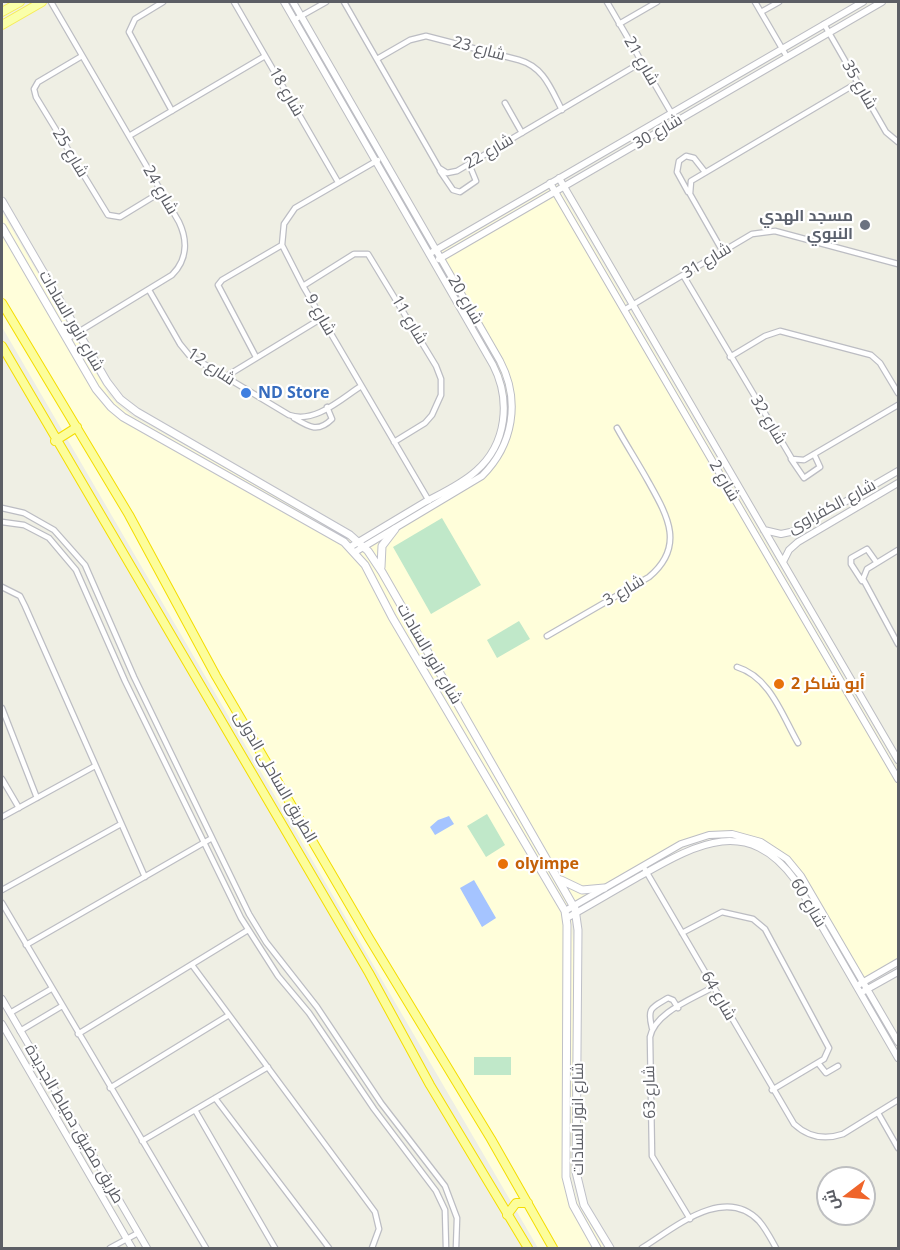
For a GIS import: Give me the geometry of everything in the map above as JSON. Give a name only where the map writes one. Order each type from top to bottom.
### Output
[{"type":"highway","name":"الطريق الساحلى الدولى","points":[[2,303],[77,427],[216,676],[553,1248]]},
{"type":"highway","name":"الطريق الساحلى الدولى","points":[[2,346],[55,441],[312,875],[430,1085],[528,1248]]},
{"type":"highway","points":[[55,441],[77,427]]},
{"type":"highway","points":[[500,1202],[514,1199],[521,1191]]},
{"type":"highway","points":[[507,1215],[513,1205],[528,1203]]},
{"type":"main road","points":[[2,12],[20,2]]},
{"type":"main road","points":[[2,25],[42,2]]},
{"type":"main road","name":"شارع انور السادات","points":[[2,201],[107,382],[120,399],[137,412],[225,461],[362,544],[382,572],[575,909],[578,1067],[577,1180],[584,1205],[610,1248]]},
{"type":"main road","name":"شارع انور السادات","points":[[2,227],[96,389],[111,407],[352,550],[369,571],[392,616],[566,915],[568,1187],[578,1216],[597,1248]]},
{"type":"main road","points":[[219,473],[225,461]]},
{"type":"main road","points":[[382,572],[380,561],[382,546],[395,529]]},
{"type":"main road","points":[[558,876],[576,889],[593,891],[604,888]]},
{"type":"main road","points":[[567,1067],[578,1067]]},
{"type":"street","name":"شارع 24","points":[[51,2],[182,228],[184,251],[175,272],[67,339]]},
{"type":"street","points":[[163,2],[135,19],[129,32],[172,111]]},
{"type":"street","name":"شارع 18","points":[[234,2],[338,182]]},
{"type":"street","name":"شارع 20","points":[[284,2],[496,372],[503,394],[504,409],[500,434],[487,460],[470,476],[395,529],[362,544]]},
{"type":"street","name":"شارع 20","points":[[293,2],[503,368],[510,389],[512,410],[507,437],[493,464],[475,482],[431,504],[352,550]]},
{"type":"street","points":[[294,20],[326,2]]},
{"type":"street","points":[[344,2],[453,190],[458,192],[476,181],[469,164]]},
{"type":"street","name":"شارع 21","points":[[606,2],[676,121]]},
{"type":"street","points":[[619,24],[657,2]]},
{"type":"street","points":[[755,2],[787,57]]},
{"type":"street","points":[[761,12],[779,2]]},
{"type":"street","name":"شارع 30","points":[[429,254],[863,2]]},
{"type":"street","name":"شارع 30","points":[[434,262],[882,2]]},
{"type":"street","name":"شارع 35","points":[[824,24],[886,132],[898,142]]},
{"type":"street","name":"شارع 23","points":[[377,59],[410,40],[426,36],[530,63],[539,70],[562,110]]},
{"type":"street","name":"شارع 25","points":[[82,56],[38,82],[34,89],[36,97],[108,215],[120,217],[161,192]]},
{"type":"street","points":[[129,136],[265,56]]},
{"type":"street","name":"شارع 22","points":[[439,168],[452,173],[642,62]]},
{"type":"street","points":[[690,194],[691,182],[705,172],[857,83]]},
{"type":"street","points":[[505,103],[522,133]]},
{"type":"street","points":[[256,357],[218,285],[222,280],[282,244],[283,229],[292,211],[383,157]]},
{"type":"street","points":[[705,172],[692,157],[683,157],[677,163],[677,172],[723,252]]},
{"type":"street","name":"شارع 2","points":[[559,178],[898,760]]},
{"type":"street","name":"شارع 2","points":[[550,183],[898,779]]},
{"type":"street","name":"شارع 31","points":[[624,310],[752,234],[770,230],[898,264]]},
{"type":"street","name":"شارع 9","points":[[282,244],[303,286],[431,504]]},
{"type":"street","name":"شارع 11","points":[[303,286],[357,253],[368,254],[436,366],[441,384],[435,410],[425,423],[394,442]]},
{"type":"street","name":"شارع 32","points":[[683,275],[790,457],[801,461],[898,405]]},
{"type":"street","name":"شارع 12","points":[[149,290],[183,348],[225,376],[311,428],[317,429],[332,419],[327,407]]},
{"type":"street","points":[[225,376],[322,318]]},
{"type":"street","points":[[730,357],[771,333],[789,332],[871,355],[880,363],[898,393]]},
{"type":"street","points":[[289,415],[305,418],[361,386]]},
{"type":"street","name":"شارع 3","points":[[547,636],[649,577],[661,564],[668,550],[670,531],[666,513],[617,428]]},
{"type":"street","points":[[712,460],[720,454]]},
{"type":"street","points":[[790,457],[804,478],[820,467],[814,454]]},
{"type":"street","name":"شارع الكفراوى","points":[[764,530],[777,534],[790,533],[898,471]]},
{"type":"street","name":"شارع الكفراوى","points":[[783,562],[796,543],[898,483]]},
{"type":"street","points":[[2,508],[24,513],[47,525],[66,542],[85,565],[134,677],[212,838],[266,942],[317,1007],[369,1085],[445,1186],[457,1218],[456,1248]]},
{"type":"street","points":[[2,522],[24,525],[49,538],[76,570],[124,681],[248,930],[374,1109],[436,1191],[445,1210],[446,1248]]},
{"type":"street","points":[[790,533],[796,543]]},
{"type":"street","points":[[877,563],[867,549],[851,558],[851,564],[898,644]]},
{"type":"street","points":[[864,585],[865,571],[898,550]]},
{"type":"street","points":[[2,587],[20,596],[26,606],[145,877]]},
{"type":"street","points":[[820,645],[829,640]]},
{"type":"street","points":[[737,667],[752,672],[762,681],[798,743]]},
{"type":"street","points":[[2,708],[37,798]]},
{"type":"street","points":[[2,817],[95,766]]},
{"type":"street","points":[[2,779],[19,808]]},
{"type":"street","points":[[2,890],[121,824]]},
{"type":"street","name":"شارع 60","points":[[575,909],[645,869],[681,844],[709,835],[739,836],[768,846],[787,859],[801,876],[864,982],[864,991],[898,1058]]},
{"type":"street","points":[[26,945],[212,838]]},
{"type":"street","name":"شارع 60","points":[[566,915],[604,888],[684,851],[705,843],[737,842],[763,852],[781,864],[795,880],[857,986],[864,991],[898,1042]]},
{"type":"street","name":"شارع 64","points":[[645,869],[772,1090],[794,1124],[810,1135],[834,1137],[878,1113]]},
{"type":"street","points":[[2,903],[206,1248]]},
{"type":"street","points":[[682,933],[722,912],[731,912],[759,923],[829,1045],[828,1054],[818,1063],[772,1090]]},
{"type":"street","points":[[78,1034],[248,930]]},
{"type":"street","points":[[857,986],[898,962]]},
{"type":"street","points":[[192,965],[375,1212],[379,1229],[372,1248]]},
{"type":"street","points":[[864,991],[898,972]]},
{"type":"street","points":[[652,1028],[660,1019],[713,987]]},
{"type":"street","points":[[10,1013],[51,988]]},
{"type":"street","name":"شارع 63","points":[[678,1008],[668,998],[652,1008],[649,1015],[652,1028],[649,1042],[652,1156],[690,1220]]},
{"type":"street","name":"طريق مضيق دمياط الجديدة","points":[[2,999],[147,1248]]},
{"type":"street","points":[[20,1031],[62,1006]]},
{"type":"street","points":[[110,1088],[229,1015]]},
{"type":"street","name":"طريق مضيق دمياط الجديدة","points":[[2,1024],[132,1248]]},
{"type":"street","points":[[818,1063],[826,1072],[838,1066]]},
{"type":"street","points":[[142,1141],[268,1067]]},
{"type":"street","points":[[215,1098],[329,1248]]},
{"type":"street","points":[[898,1100],[878,1113],[898,1148]]},
{"type":"street","points":[[195,1110],[274,1248]]},
{"type":"street","points":[[642,1248],[716,1207],[736,1207],[759,1221],[776,1248]]},
{"type":"street","points":[[110,1248],[138,1233]]},
{"type":"shaded area","points":[[557,185],[898,770],[898,966],[863,987],[795,874],[770,852],[743,840],[714,838],[685,846],[571,912],[574,958],[571,1178],[578,1204],[604,1248],[538,1248],[2,327],[2,212],[109,395],[118,405],[132,416],[346,536],[357,546],[469,480],[484,468],[499,448],[508,418],[504,380],[436,255]]},
{"type":"shaded area","points":[[442,518],[481,585],[431,614],[393,547]]},
{"type":"shaded area","points":[[519,621],[530,639],[497,658],[487,640]]},
{"type":"shaded area","points":[[487,814],[505,845],[486,857],[467,826]]},
{"type":"shaded area","points":[[474,1057],[511,1057],[511,1075],[474,1075]]},
{"type":"water","points":[[449,816],[454,824],[435,835],[430,827],[438,820]]},
{"type":"water","points":[[474,880],[496,918],[482,927],[460,888]]},
{"type":"place","name":"مسجد الهدي النبوي","points":[[865,225]]},
{"type":"place","name":"ND Store","points":[[246,393]]},
{"type":"place","name":"أبو شاكر 2","points":[[779,684]]},
{"type":"place","name":"olyimpe","points":[[503,864]]}]
